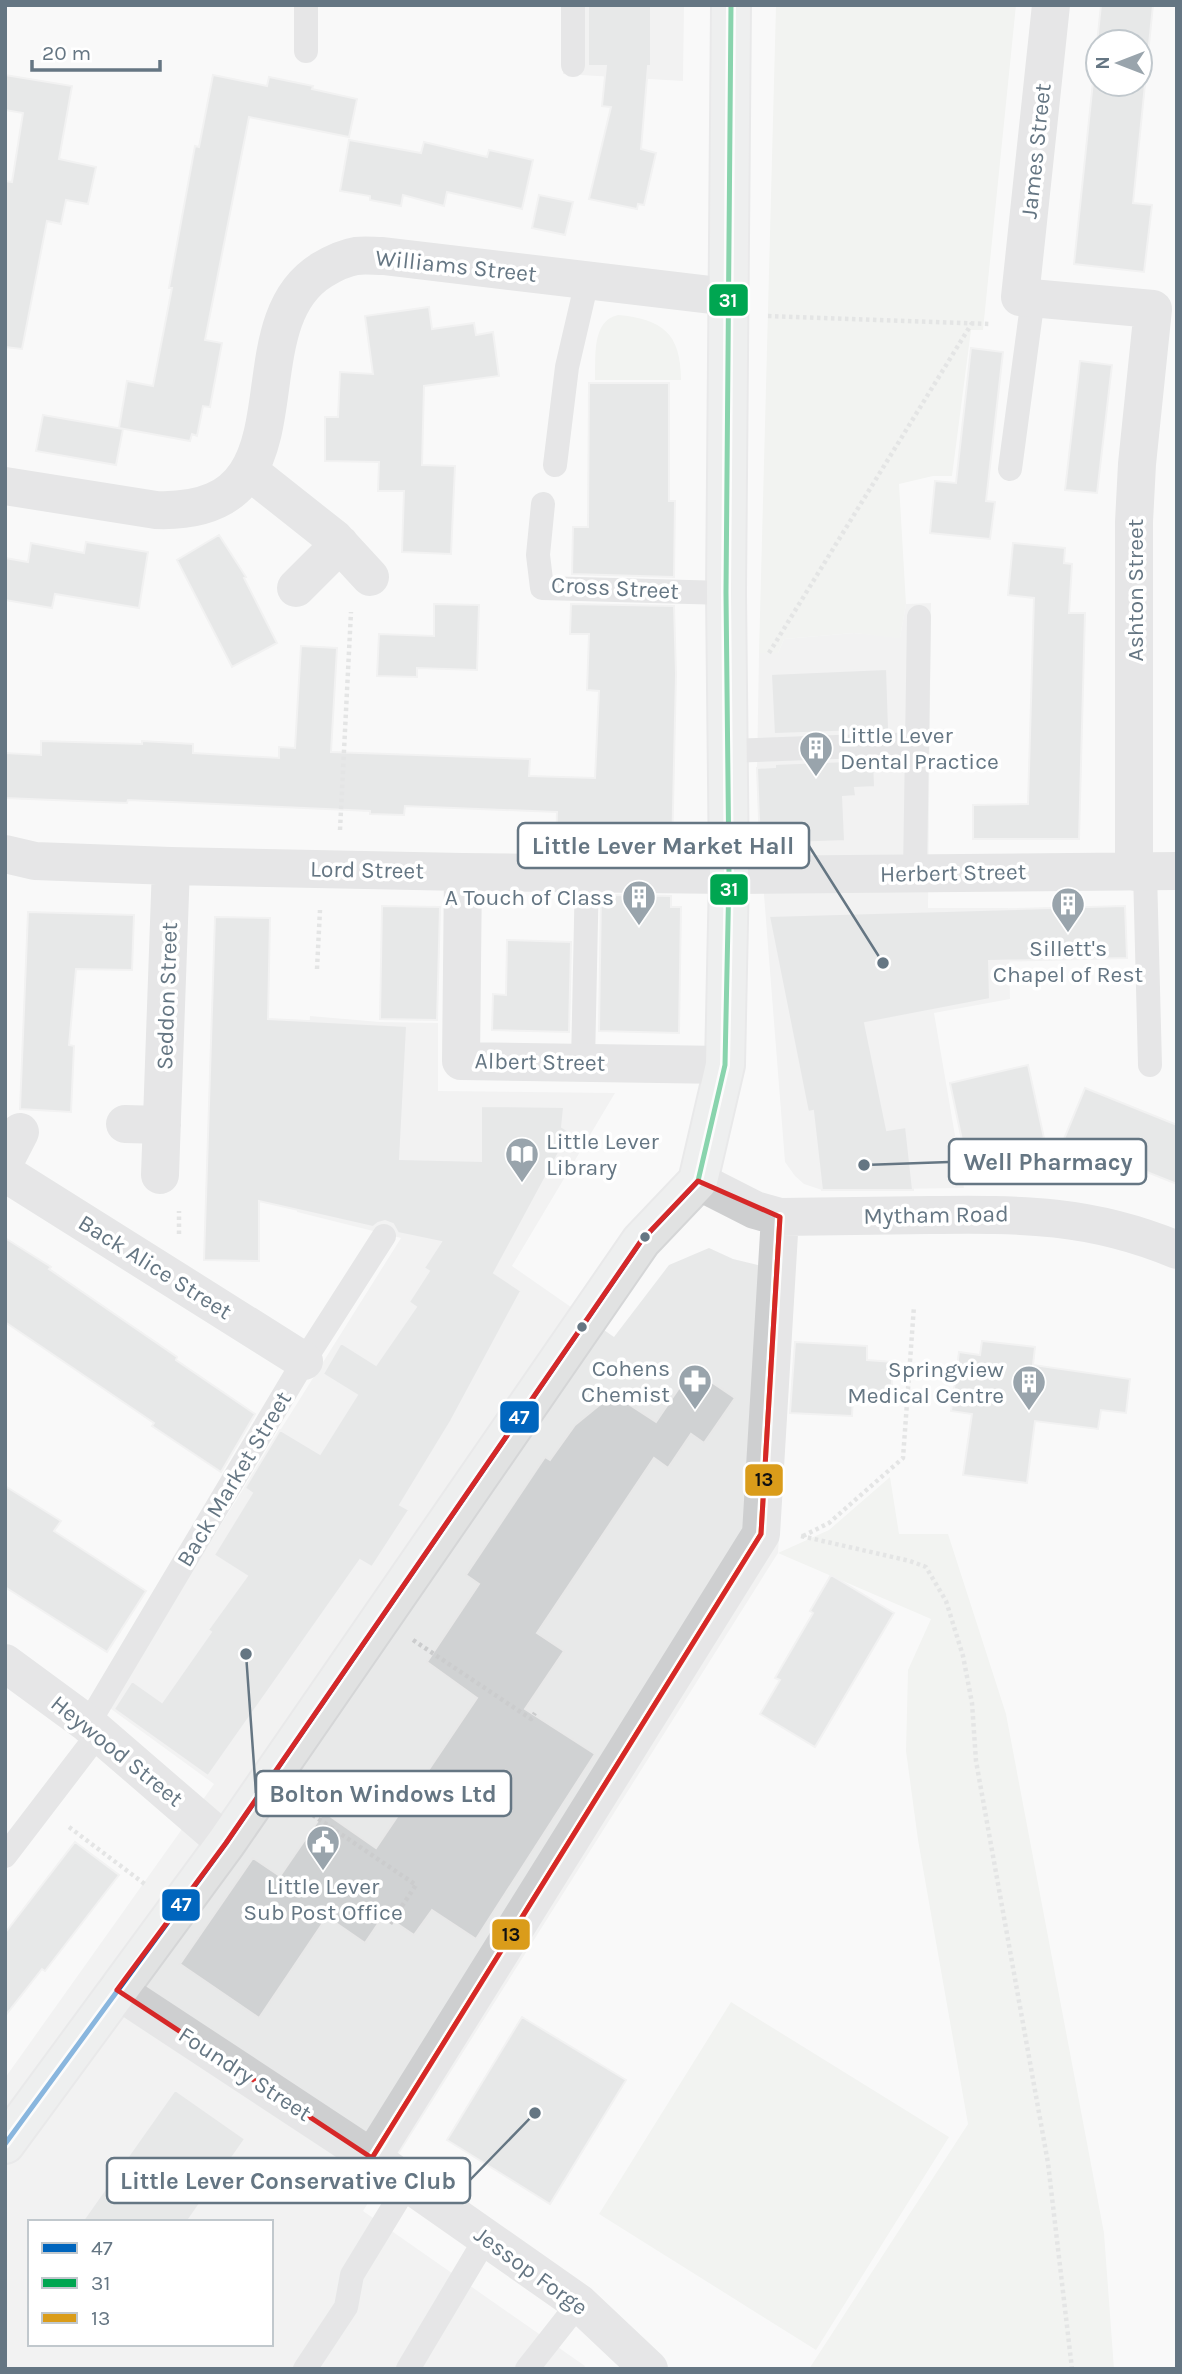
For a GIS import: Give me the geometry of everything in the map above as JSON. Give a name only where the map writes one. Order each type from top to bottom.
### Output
[{"type":"main road","points":[[5,2144],[226,1843],[641,1241],[698,1181],[725,1065],[729,875],[726,593],[730,5]]},
{"type":"street","name":"James Street","points":[[1026,298],[1051,5]]},
{"type":"street","name":"Williams Street","points":[[5,486],[156,510],[202,506],[221,497],[248,471],[264,438],[278,338],[298,291],[314,275],[332,264],[355,256],[383,256],[587,281],[729,306]]},
{"type":"street","points":[[1026,298],[1165,310]]},
{"type":"street","name":"Ashton Street","points":[[1152,872],[1134,522],[1137,464],[1165,310]]},
{"type":"street","points":[[248,471],[354,560],[296,588]]},
{"type":"street","name":"Lord Street","points":[[5,854],[35,861],[171,866],[729,875]]},
{"type":"street","name":"Seddon Street","points":[[160,1175],[171,866]]},
{"type":"street","name":"Albert Street","points":[[463,872],[461,1061],[725,1065]]},
{"type":"street","name":"Herbert Street","points":[[729,875],[1152,872]]},
{"type":"street","points":[[125,1124],[162,1125]]},
{"type":"street","name":"Back Alice Street","points":[[5,1173],[304,1361]]},
{"type":"street","name":"Mytham Road","points":[[698,1181],[755,1210],[780,1217],[1019,1214],[1117,1229],[1177,1250]]},
{"type":"street","points":[[372,2158],[761,1534],[780,1217]]},
{"type":"street","name":"Heywood Street","points":[[5,1663],[93,1728],[226,1843]]},
{"type":"street","name":"Foundry Street","points":[[117,1990],[372,2158]]},
{"type":"street","name":"Jessop Forge","points":[[372,2158],[579,2302],[649,2369]]},
{"type":"lane","points":[[306,5],[306,51]]},
{"type":"lane","points":[[573,5],[573,65]]},
{"type":"lane","points":[[555,465],[567,367],[587,281]]},
{"type":"lane","points":[[1010,469],[1026,298]]},
{"type":"lane","name":"Cross Street","points":[[543,504],[538,555],[542,588],[726,593]]},
{"type":"lane","points":[[915,874],[919,617]]},
{"type":"lane","points":[[729,751],[917,744]]},
{"type":"lane","points":[[1150,1065],[1152,872]]},
{"type":"lane","points":[[583,1063],[587,873]]},
{"type":"lane","name":"Back Market Street","points":[[5,1856],[42,1807],[93,1728],[304,1361],[384,1236]]},
{"type":"lane","points":[[305,2369],[346,2307],[352,2275],[408,2183]]},
{"type":"lane","points":[[408,2369],[486,2238]]},
{"type":"lane","points":[[527,2369],[579,2302]]},
{"type":"path","points":[[729,306],[999,324],[1026,298]]},
{"type":"path","points":[[767,657],[972,323]]},
{"type":"path","points":[[317,969],[330,869],[354,560]]},
{"type":"path","points":[[160,1175],[179,1199],[178,1282]]},
{"type":"path","points":[[802,1536],[829,1523],[903,1458],[914,1306]]},
{"type":"path","points":[[761,1534],[786,1533],[910,1561],[926,1567],[946,1601],[964,1656],[972,1703],[976,1761],[1048,2164],[1072,2369]]},
{"type":"path","points":[[380,1619],[531,1719],[535,1713]]},
{"type":"path","points":[[267,1784],[416,1885],[390,1923]]},
{"type":"path","points":[[42,1807],[177,1909]]},
{"type":"highlighted area","points":[[698,1181],[780,1217],[761,1534],[372,2158],[117,1990],[226,1843],[641,1241]]},
{"type":"shaded area","points":[[562,5],[684,5],[683,81],[563,74]]},
{"type":"shaded area","points":[[776,5],[1016,5],[983,330],[971,330],[952,476],[933,476],[899,484],[906,604],[900,638],[854,633],[784,639],[778,653],[759,653]]},
{"type":"shaded area","points":[[618,315],[646,320],[666,331],[677,351],[681,380],[595,380],[599,332],[609,319]]},
{"type":"shaded area","points":[[931,603],[928,908],[1008,908],[1010,999],[934,1013],[964,1188],[822,1190],[804,1184],[785,1162],[760,844],[757,768],[759,653],[778,653],[784,639],[854,633],[900,637],[906,604]]},
{"type":"shaded area","points":[[310,1016],[380,1022],[438,1023],[438,1091],[615,1093],[512,1266],[614,1337],[669,1265],[709,1248],[733,1259],[795,1274],[778,1553],[363,2211],[585,2366],[583,2369],[5,2369],[5,2078],[214,1784],[107,1706],[401,1238],[297,1212]]},
{"type":"shaded area","points":[[890,1477],[899,1534],[948,1534],[1006,1714],[1104,2233],[1114,2369],[809,2369],[968,2124],[918,1840],[906,1751],[908,1670],[931,1619],[778,1553],[829,1530]]},
{"type":"shaded area","points":[[731,2002],[949,2137],[816,2350],[599,2214]]},
{"type":"building","points":[[588,5],[651,5],[651,66],[648,66],[641,149],[656,153],[644,205],[638,204],[637,209],[589,199],[611,107],[602,106],[606,66],[588,66]]},
{"type":"building","points":[[1101,5],[1153,5],[1151,28],[1099,28]]},
{"type":"building","points":[[5,75],[72,86],[59,159],[96,167],[88,204],[66,200],[61,224],[47,221],[22,349],[5,347],[5,181],[12,182],[23,113],[5,110]]},
{"type":"building","points":[[213,75],[267,86],[269,77],[357,99],[349,137],[249,117],[205,340],[222,343],[210,407],[203,406],[197,436],[192,434],[190,441],[119,428],[127,381],[153,386],[195,146],[199,147]]},
{"type":"building","points":[[1091,98],[1144,98],[1133,203],[1152,205],[1144,272],[1074,264]]},
{"type":"building","points":[[349,140],[421,153],[424,142],[487,157],[489,150],[533,160],[522,209],[447,192],[444,206],[403,195],[401,206],[370,200],[370,196],[340,191]]},
{"type":"building","points":[[539,195],[573,202],[565,235],[532,228]]},
{"type":"building","points":[[429,307],[432,329],[474,323],[476,335],[493,332],[499,376],[424,386],[422,465],[455,466],[451,554],[402,552],[404,491],[378,491],[379,462],[325,461],[325,417],[338,417],[340,372],[373,374],[365,316]]},
{"type":"building","points":[[971,348],[1003,352],[986,501],[995,502],[990,539],[930,533],[935,481],[956,483]]},
{"type":"building","points":[[1080,361],[1112,365],[1097,493],[1065,490]]},
{"type":"building","points":[[589,383],[669,383],[669,501],[675,501],[674,577],[572,574],[573,527],[588,527]]},
{"type":"building","points":[[43,415],[123,429],[116,465],[36,451]]},
{"type":"building","points":[[219,535],[246,577],[244,578],[277,643],[232,667],[177,560]]},
{"type":"building","points":[[86,542],[148,552],[139,608],[55,594],[52,608],[5,600],[5,558],[28,562],[31,543],[84,553]]},
{"type":"building","points":[[1013,543],[1065,548],[1064,563],[1072,564],[1069,613],[1085,613],[1079,839],[973,839],[973,805],[1028,804],[1034,598],[1008,595]]},
{"type":"building","points":[[434,604],[479,605],[477,670],[417,668],[417,677],[377,676],[379,634],[434,636]]},
{"type":"building","points":[[571,604],[674,606],[676,674],[672,852],[600,852],[556,848],[557,812],[405,806],[404,815],[370,814],[370,811],[128,800],[127,803],[5,798],[5,753],[41,755],[41,741],[193,744],[193,753],[279,758],[279,747],[295,748],[301,646],[337,648],[331,752],[530,759],[529,776],[595,778],[599,691],[587,690],[589,634],[570,634]]},
{"type":"building","points":[[887,669],[889,730],[774,734],[771,674]]},
{"type":"building","points":[[874,760],[875,787],[855,788],[856,796],[843,797],[845,841],[760,844],[757,768],[775,767],[775,764]]},
{"type":"building","points":[[601,895],[671,896],[671,907],[681,907],[679,1033],[599,1031]]},
{"type":"building","points":[[382,906],[440,907],[437,1020],[380,1019]]},
{"type":"building","points":[[1125,906],[1127,958],[989,961],[990,999],[865,1023],[887,1130],[906,1127],[913,1190],[822,1190],[813,1111],[808,1112],[769,916]]},
{"type":"building","points":[[28,912],[134,915],[132,970],[76,969],[69,1045],[74,1046],[71,1112],[20,1109]]},
{"type":"building","points":[[215,917],[270,918],[268,1019],[407,1026],[400,1159],[481,1161],[481,1106],[564,1107],[562,1127],[570,1132],[494,1273],[521,1291],[451,1421],[400,1505],[409,1510],[372,1567],[360,1560],[208,1776],[114,1709],[132,1681],[162,1702],[211,1632],[208,1630],[247,1576],[214,1555],[252,1493],[245,1488],[280,1430],[320,1454],[357,1395],[323,1374],[341,1343],[376,1365],[416,1307],[409,1302],[429,1271],[424,1268],[441,1242],[398,1233],[393,1224],[385,1221],[373,1227],[259,1201],[259,1261],[204,1260]]},
{"type":"building","points":[[507,940],[571,942],[569,1032],[492,1030],[493,994],[506,995]]},
{"type":"building","points":[[1028,1065],[1044,1138],[990,1150],[988,1140],[963,1145],[950,1083]]},
{"type":"building","points":[[1085,1088],[1177,1125],[1177,1184],[1064,1139]]},
{"type":"building","points":[[5,1238],[51,1267],[49,1269],[255,1414],[221,1472],[5,1322]]},
{"type":"building","name":"Springview Medical Centre","points":[[982,1341],[1035,1347],[1033,1365],[1130,1379],[1126,1413],[1101,1410],[1098,1429],[1035,1421],[1027,1483],[963,1475],[972,1414],[951,1411],[959,1352],[980,1355]]},
{"type":"building","points":[[795,1342],[867,1346],[867,1360],[893,1362],[891,1397],[853,1395],[852,1416],[790,1413]]},
{"type":"building","points":[[692,1369],[735,1398],[704,1443],[691,1434],[668,1468],[654,1458],[537,1633],[564,1651],[525,1709],[595,1754],[476,1939],[432,1910],[414,1935],[384,1915],[365,1943],[327,1917],[259,2018],[180,1964],[253,1858],[280,1876],[324,1812],[376,1848],[477,1698],[427,1662],[479,1584],[466,1575],[545,1457],[550,1460],[575,1425],[613,1394],[656,1422]]},
{"type":"building","points":[[5,1486],[61,1521],[54,1531],[146,1591],[107,1652],[5,1587]]},
{"type":"building","points":[[831,1575],[894,1613],[815,1747],[760,1714],[780,1680],[775,1678],[813,1613],[810,1611]]},
{"type":"building","points":[[75,1842],[119,1875],[45,1971],[42,1969],[5,2016],[5,1933]]},
{"type":"building","points":[[522,2017],[626,2080],[550,2204],[447,2140]]},
{"type":"building","points":[[175,2090],[245,2139],[188,2220],[83,2220]]},
{"type":"transit line","name":"31","points":[[698,1181],[725,1065],[729,875],[726,593],[731,5]]},
{"type":"transit line","name":"47","points":[[5,2144],[226,1843],[641,1241],[698,1181]]},
{"type":"transit line","name":"13","points":[[372,2158],[761,1534],[780,1217]]},
{"type":"place","name":"Little Lever Dental Practice","points":[[816,778]]},
{"type":"place","name":"A Touch of Class","points":[[639,927]]},
{"type":"place","name":"Sillett's Chapel of Rest","points":[[1068,934]]},
{"type":"place","name":"Little Lever Market Hall","points":[[883,963]]},
{"type":"place","name":"Well Pharmacy","points":[[864,1165]]},
{"type":"place","name":"Little Lever Library","points":[[522,1184]]},
{"type":"place","name":"Cohens Chemist","points":[[695,1411]]},
{"type":"place","name":"Springview Medical Centre","points":[[1029,1412]]},
{"type":"place","name":"Bolton Windows Ltd","points":[[246,1654]]},
{"type":"place","name":"Little Lever Sub Post Office","points":[[323,1872]]},
{"type":"place","name":"Little Lever Conservative Club","points":[[535,2113]]}]
